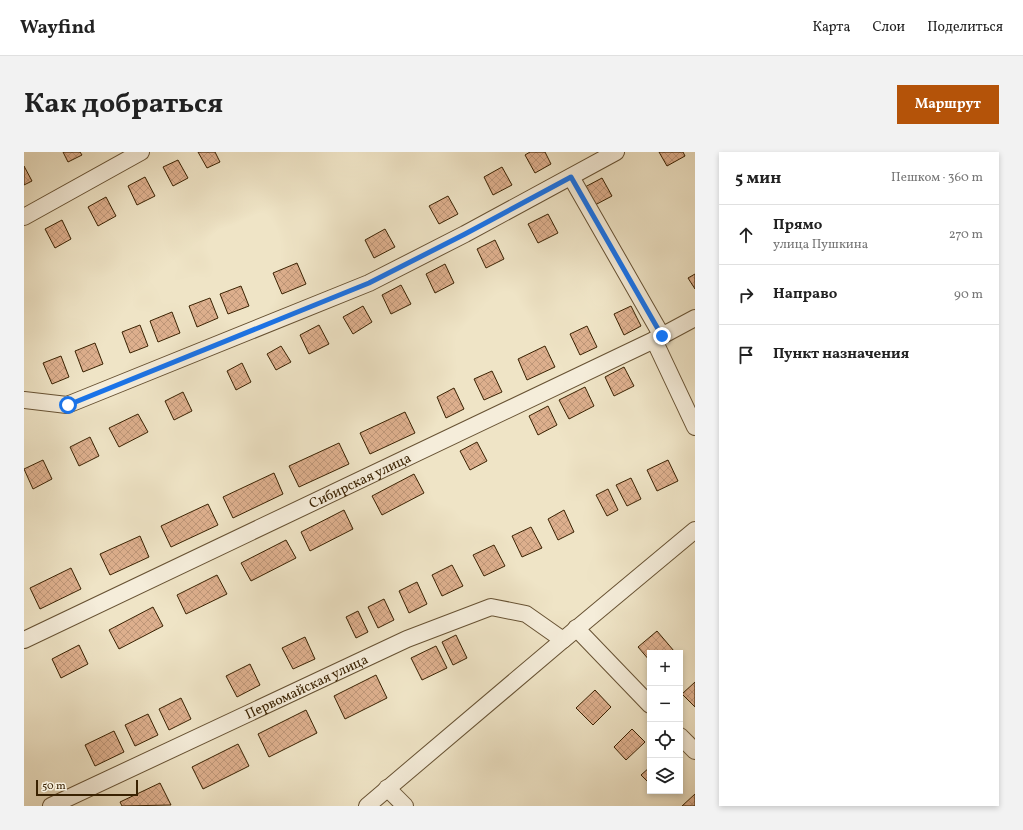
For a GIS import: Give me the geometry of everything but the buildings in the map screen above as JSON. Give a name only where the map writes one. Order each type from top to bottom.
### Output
[{"type":"street","points":[[24,217],[141,152]]},
{"type":"street","points":[[24,400],[68,405],[369,283],[465,234],[616,152]]},
{"type":"street","points":[[571,177],[658,338],[695,426]]},
{"type":"street","name":"Сибирская улица","points":[[24,640],[658,338],[695,318]]},
{"type":"street","points":[[367,806],[576,628],[695,530]]},
{"type":"street","name":"Первомайская улица","points":[[51,806],[407,639],[491,608],[526,614],[563,640]]},
{"type":"street","points":[[576,628],[647,702]]},
{"type":"street","points":[[683,739],[695,751]]},
{"type":"street","points":[[387,788],[405,806]]},
{"type":"route","points":[[68,405],[369,283],[465,234],[571,177],[662,336]]}]
